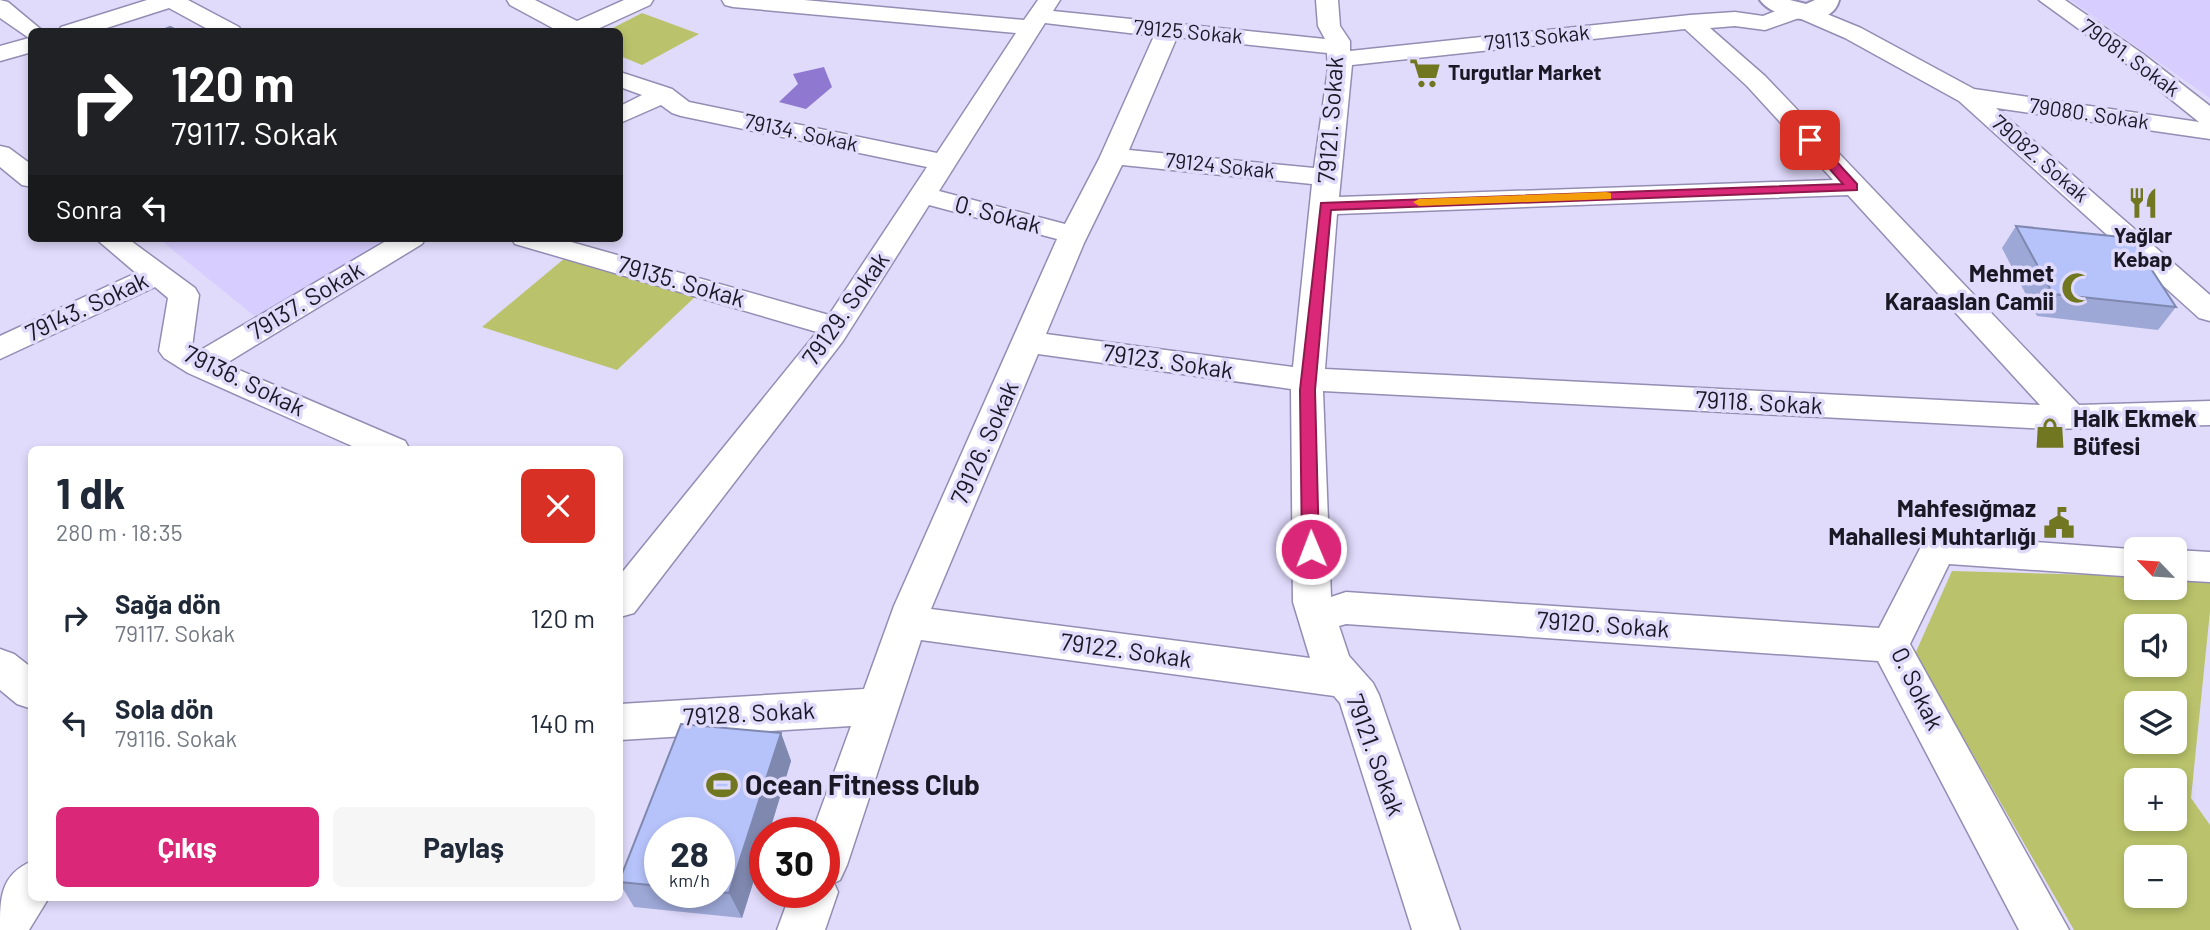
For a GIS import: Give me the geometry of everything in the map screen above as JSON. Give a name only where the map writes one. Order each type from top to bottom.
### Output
[{"type":"main road","points":[[1772,0],[1813,7]]},
{"type":"street","points":[[82,28],[171,0],[224,28]]},
{"type":"street","points":[[518,0],[570,28]]},
{"type":"street","points":[[579,28],[642,0]]},
{"type":"street","name":"79125 Sokak","points":[[733,0],[1040,15],[1338,53]]},
{"type":"street","name":"79121. Sokak","points":[[1326,0],[1329,26],[1338,41],[1338,53],[1308,379],[1312,602],[1332,664],[1357,695],[1436,930]]},
{"type":"street","points":[[1735,19],[1760,0]]},
{"type":"street","name":"79081. Sokak","points":[[2050,0],[2135,59],[2210,118]]},
{"type":"street","points":[[0,7],[28,28]]},
{"type":"street","name":"79113 Sokak","points":[[1338,53],[1690,22],[1735,19],[1765,23],[1813,7]]},
{"type":"street","name":"79082. Sokak","points":[[1813,7],[1853,33],[1968,96],[2210,311]]},
{"type":"street","name":"79129. Sokak","points":[[626,581],[837,327],[1040,15]]},
{"type":"street","points":[[1690,22],[1756,80],[1853,187],[2071,416]]},
{"type":"street","name":"79126. Sokak","points":[[840,819],[907,622],[1074,235],[1113,156],[1168,30]]},
{"type":"street","points":[[0,54],[28,45]]},
{"type":"street","points":[[623,80],[663,94]]},
{"type":"street","points":[[623,114],[663,94]]},
{"type":"street","name":"79134. Sokak","points":[[663,94],[681,108],[943,162]]},
{"type":"street","name":"79080. Sokak","points":[[1968,96],[2210,131]]},
{"type":"street","points":[[0,155],[28,175]]},
{"type":"street","name":"79124 Sokak","points":[[1113,156],[1326,192],[1853,187]]},
{"type":"street","name":"0. Sokak","points":[[922,195],[1074,235]]},
{"type":"street","name":"79143. Sokak","points":[[0,349],[158,274],[118,242]]},
{"type":"street","name":"79137. Sokak","points":[[199,365],[405,242]]},
{"type":"street","name":"79135. Sokak","points":[[539,242],[837,327]]},
{"type":"street","name":"79136. Sokak","points":[[158,274],[184,295],[175,351],[199,365],[384,446]]},
{"type":"street","name":"79123. Sokak","points":[[1028,342],[1308,379]]},
{"type":"street","name":"79118. Sokak","points":[[1308,379],[1943,413],[2071,416],[2210,413]]},
{"type":"street","name":"0. Sokak","points":[[2045,930],[1890,645],[1938,549],[2124,561]]},
{"type":"street","points":[[2188,566],[2210,567]]},
{"type":"street","name":"79120. Sokak","points":[[1316,617],[1346,608],[1890,645]]},
{"type":"street","name":"79122. Sokak","points":[[907,622],[1345,680]]},
{"type":"street","points":[[0,666],[28,689]]},
{"type":"street","name":"79128. Sokak","points":[[623,722],[879,706]]},
{"type":"street","points":[[2,930],[28,889]]},
{"type":"street","points":[[801,930],[809,908]]},
{"type":"shaded area","points":[[2070,0],[2210,0],[2210,98]]},
{"type":"shaded area","points":[[824,67],[832,87],[806,109],[779,102],[798,84],[793,74]]},
{"type":"shaded area","points":[[163,242],[388,242],[257,318]]},
{"type":"green space","points":[[642,13],[699,34],[642,65],[623,57],[623,28],[613,28]]},
{"type":"green space","points":[[565,258],[695,297],[617,370],[482,327]]},
{"type":"green space","points":[[1952,571],[2124,576],[2124,600],[2188,600],[2188,577],[2210,578],[2210,611],[2191,798],[2210,825],[2210,930],[2074,930],[1915,654]]},
{"type":"building","points":[[2016,226],[2131,238],[2176,307],[2053,294]]},
{"type":"building","points":[[681,724],[781,733],[754,817],[749,817],[749,831],[735,875],[735,817],[644,817]]},
{"type":"building","points":[[644,818],[644,884],[623,882],[623,871]]},
{"type":"slow traffic","points":[[1419,202],[1606,196]]},
{"type":"place","name":"Turgutlar Market","points":[[1425,73]]},
{"type":"place","name":"Yağlar Kebap","points":[[2143,203]]},
{"type":"place","name":"Mehmet Karaaslan Camii","points":[[2077,288]]},
{"type":"place","name":"Halk Ekmek Büfesi","points":[[2050,433]]},
{"type":"place","name":"Mahfesığmaz Mahallesi Muhtarlığı","points":[[2059,523]]},
{"type":"place","name":"Ocean Fitness Club","points":[[722,785]]},
{"type":"route","points":[[1311,549],[1307,390],[1325,206],[1853,187],[1810,140]]}]
